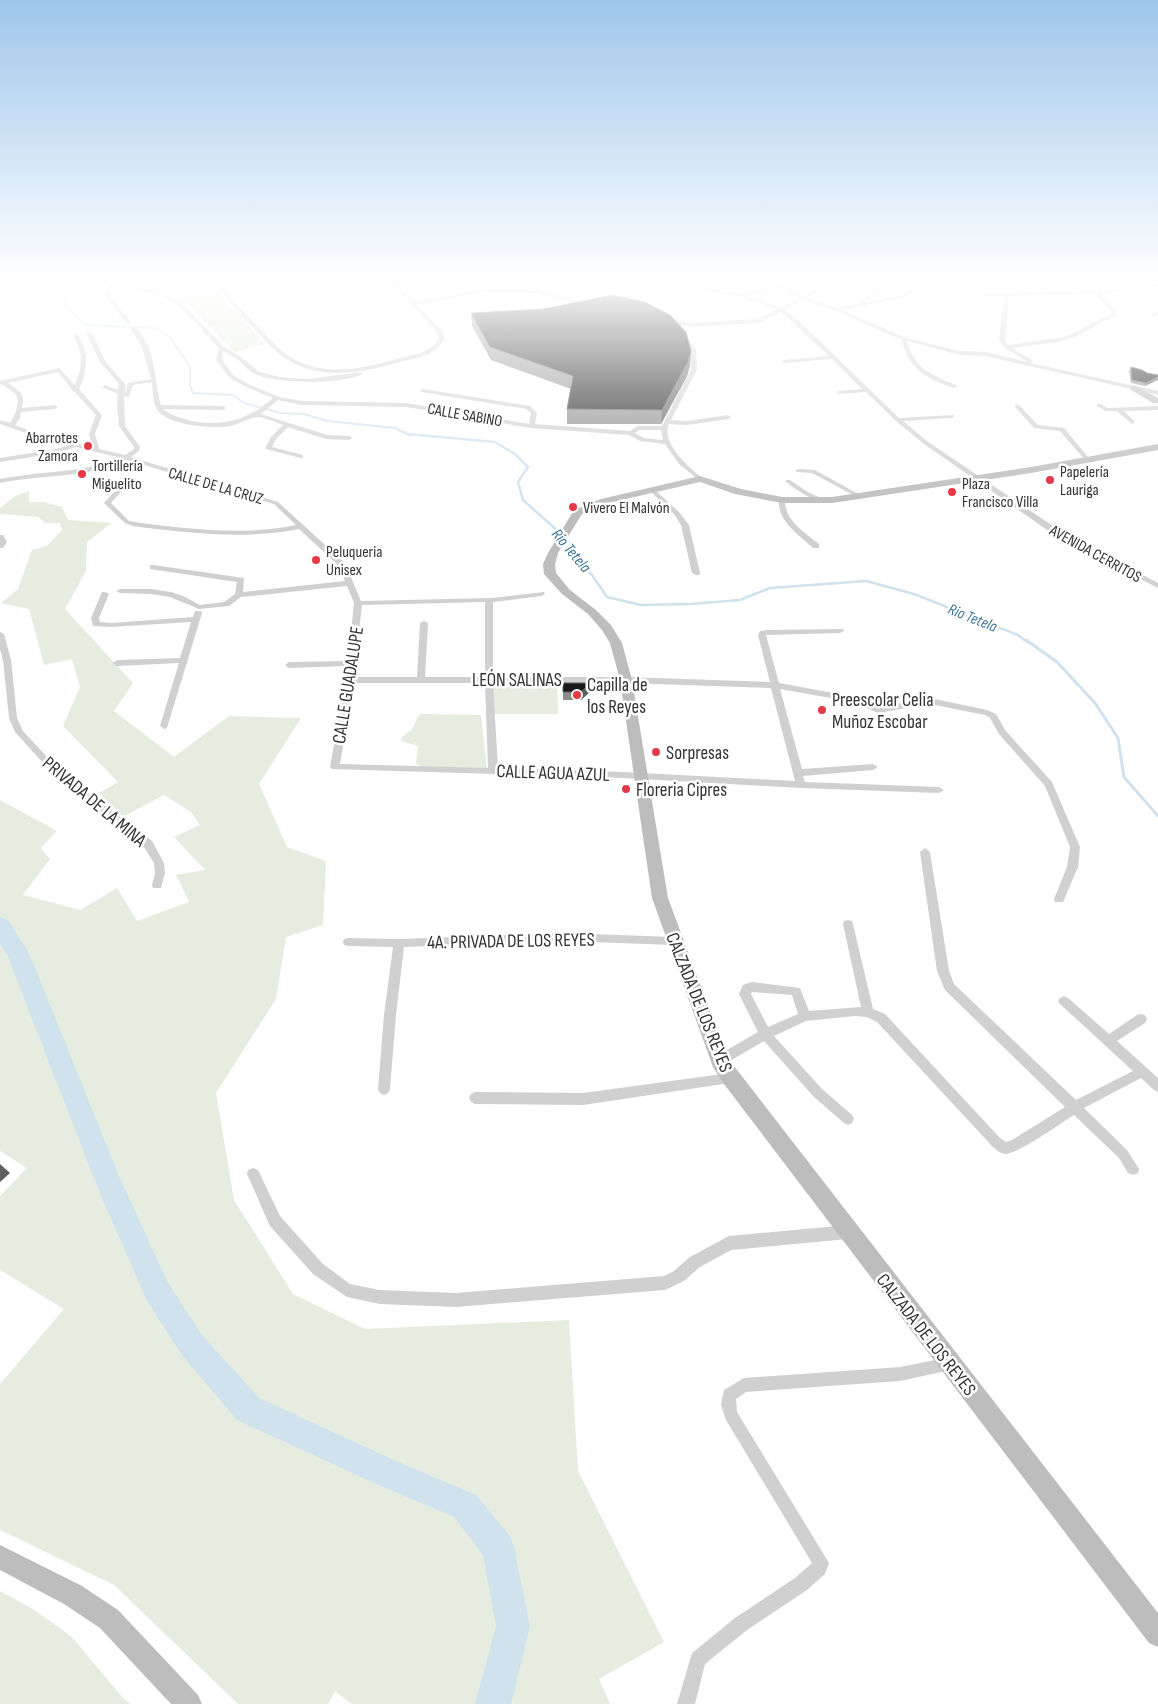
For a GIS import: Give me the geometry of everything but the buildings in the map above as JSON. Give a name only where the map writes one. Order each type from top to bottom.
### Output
[{"type":"street","points":[[75,390],[82,376],[84,365],[82,356]]},
{"type":"street","points":[[0,481],[110,465],[136,451],[137,447],[122,426],[120,404],[122,384],[104,363],[100,356]]},
{"type":"street","points":[[147,356],[159,407],[165,414],[171,416],[210,426],[235,424],[258,414],[277,398]]},
{"type":"street","name":"CALLE SABINO","points":[[220,356],[219,360],[232,377],[277,398],[310,404],[406,405],[530,426],[631,433],[642,440],[666,442]]},
{"type":"street","points":[[235,356],[255,372],[266,376],[310,380],[377,367],[417,356]]},
{"type":"street","points":[[285,356],[290,360],[313,368],[354,372]]},
{"type":"street","points":[[693,356],[694,369],[665,425],[666,442],[676,457],[700,479],[739,492],[782,500],[822,500],[976,478],[1158,447]]},
{"type":"street","points":[[910,356],[918,370],[954,386]]},
{"type":"street","points":[[993,356],[1134,388],[1158,400]]},
{"type":"street","points":[[1021,356],[1038,366]]},
{"type":"street","points":[[784,362],[833,357]]},
{"type":"street","name":"AVENIDA CERRITOS","points":[[833,357],[898,420],[926,443],[1056,532],[1158,586]]},
{"type":"street","points":[[1,382],[59,370],[99,415],[92,434],[96,450]]},
{"type":"street","points":[[120,404],[129,392],[130,384],[154,380]]},
{"type":"street","points":[[1,382],[19,394],[22,400],[17,418],[11,426]]},
{"type":"street","points":[[105,387],[122,394]]},
{"type":"street","points":[[838,393],[866,390]]},
{"type":"street","points":[[423,391],[528,407],[534,413],[530,426]]},
{"type":"street","points":[[1099,405],[1105,410],[1119,410],[1158,400]]},
{"type":"street","points":[[1017,406],[1036,427],[1058,428],[1066,432],[1088,460]]},
{"type":"street","points":[[20,410],[55,407]]},
{"type":"street","points":[[159,407],[223,408]]},
{"type":"street","points":[[1119,410],[1132,422]]},
{"type":"street","points":[[258,414],[326,437],[349,438]]},
{"type":"street","points":[[898,420],[952,416]]},
{"type":"street","name":"CALLE SABINO","points":[[631,433],[638,428],[728,417]]},
{"type":"street","name":"CALLE DE LA CRUZ","points":[[0,422],[276,503],[342,565],[358,603]]},
{"type":"street","points":[[287,425],[272,438],[268,448],[300,456]]},
{"type":"street","points":[[0,460],[57,451],[77,445]]},
{"type":"street","points":[[73,464],[87,469]]},
{"type":"street","points":[[798,471],[813,471],[859,496]]},
{"type":"street","name":"CALZADA DE LOS REYES","points":[[700,479],[605,501],[578,512],[553,553],[549,564],[552,577],[607,628],[616,642],[626,680],[660,898],[719,1061],[730,1078],[1158,1634]]},
{"type":"street","points":[[128,480],[106,504],[126,522],[133,524],[180,530],[250,534],[283,531],[302,526]]},
{"type":"street","points":[[788,481],[806,494],[822,500]]},
{"type":"street","points":[[653,491],[677,513],[685,525],[696,573]]},
{"type":"street","points":[[782,500],[781,506],[786,517],[816,546]]},
{"type":"street","points":[[0,537],[2,542],[0,546]]},
{"type":"street","points":[[153,567],[241,580],[240,595]]},
{"type":"street","points":[[120,590],[172,594],[188,599],[199,608],[226,604],[240,595],[350,583]]},
{"type":"street","points":[[105,594],[95,618],[96,624],[111,625],[196,619]]},
{"type":"street","points":[[358,603],[489,601],[541,594]]},
{"type":"street","points":[[489,601],[489,679],[493,770]]},
{"type":"street","name":"CALLE GUADALUPE","points":[[335,767],[350,680],[358,603]]},
{"type":"street","points":[[164,726],[199,608]]},
{"type":"street","points":[[421,680],[424,623]]},
{"type":"street","points":[[801,785],[774,685],[763,633],[840,631]]},
{"type":"street","name":"PRIVADA DE LA MINA","points":[[0,634],[7,660],[13,718],[19,732],[58,774],[148,844],[156,855],[161,872],[157,885]]},
{"type":"street","points":[[117,663],[184,660]]},
{"type":"street","points":[[289,665],[352,663]]},
{"type":"street","name":"LEÓN SALINAS","points":[[350,680],[626,680],[774,685],[855,700],[878,710],[930,701],[993,716],[1002,732],[1028,763],[1050,784],[1075,847],[1072,872],[1059,899]]},
{"type":"street","name":"CALLE AGUA AZUL","points":[[335,767],[493,770],[939,790]]},
{"type":"street","points":[[797,774],[873,767]]},
{"type":"street","points":[[925,852],[943,970],[948,987],[1075,1107],[1123,1154],[1133,1168]]},
{"type":"street","points":[[848,924],[868,1012]]},
{"type":"street","name":"4A. PRIVADA DE LOS REYES","points":[[348,942],[562,937],[674,941]]},
{"type":"street","points":[[384,1089],[390,1015],[399,942]]},
{"type":"street","points":[[805,1016],[796,991],[747,988],[745,994],[765,1034],[818,1093],[848,1119]]},
{"type":"street","points":[[1064,1000],[1158,1086]]},
{"type":"street","points":[[719,1061],[765,1034],[805,1016],[855,1011],[868,1012],[881,1018],[996,1142],[1005,1148],[1015,1145],[1075,1107],[1142,1072]]},
{"type":"street","points":[[1108,1041],[1141,1019]]},
{"type":"street","points":[[475,1098],[583,1099],[730,1078]]},
{"type":"street","points":[[254,1174],[275,1220],[318,1268],[347,1290],[380,1296],[456,1300],[665,1283],[679,1276],[695,1262],[730,1243],[848,1232]]},
{"type":"street","points":[[686,1704],[698,1659],[741,1624],[800,1584],[819,1568],[821,1563],[731,1415],[728,1405],[729,1395],[744,1385],[900,1374],[950,1364]]},
{"type":"street","points":[[0,1557],[73,1594],[108,1619],[189,1704]]},
{"type":"shaded area","points":[[29,491],[29,502],[44,502],[62,507],[68,520],[112,523],[87,542],[86,571],[65,609],[133,683],[114,711],[174,757],[229,716],[301,718],[259,784],[287,847],[326,861],[323,925],[286,937],[276,999],[216,1093],[234,1200],[293,1294],[365,1329],[569,1320],[578,1471],[664,1642],[599,1679],[610,1704],[352,1704],[335,1691],[328,1704],[238,1704],[114,1585],[0,1530],[0,1384],[64,1309],[0,1270],[0,1196],[27,1168],[0,1151],[0,800],[57,831],[41,848],[50,859],[23,895],[80,910],[117,888],[137,921],[189,902],[176,875],[205,870],[174,837],[200,825],[191,812],[164,795],[123,817],[99,793],[118,782],[63,726],[80,687],[72,659],[44,665],[29,609],[1,603],[18,589],[32,550],[47,546],[62,530],[60,523],[45,523],[38,517],[0,514],[0,508],[15,496]]},
{"type":"shaded area","points":[[492,682],[557,682],[558,714],[492,714]]},
{"type":"shaded area","points":[[421,714],[481,715],[487,770],[422,769],[416,763],[418,746],[401,741],[404,735],[412,729]]},
{"type":"shaded area","points":[[0,1591],[33,1609],[72,1637],[123,1698],[131,1704],[0,1704]]},
{"type":"waterway","name":"Rio Tetela","points":[[182,356],[190,367],[190,385],[193,393],[233,395],[244,403],[281,413],[303,414],[328,421],[395,428],[411,436]]},
{"type":"waterway","name":"Rio Tetela","points":[[408,434],[495,442],[515,454],[528,467],[518,482],[523,500],[568,540],[577,561],[592,575],[607,597],[641,605],[690,604],[740,600],[770,588],[866,581],[914,594],[1018,635],[1027,642]]},
{"type":"waterway","name":"Rio Tetela","points":[[1026,640],[1057,662],[1095,703],[1118,738],[1124,777],[1158,816]]},
{"type":"waterway","points":[[0,926],[18,953],[108,1182],[157,1291],[192,1345],[248,1409],[385,1472],[465,1506],[498,1548],[513,1626],[493,1704]]},
{"type":"place","name":"Abarrotes Zamora","points":[[88,446]]},
{"type":"place","name":"Tortillería Miguelito","points":[[82,474]]},
{"type":"place","name":"Papelería Lauriga","points":[[1050,480]]},
{"type":"place","name":"Plaza Francisco Villa","points":[[952,492]]},
{"type":"place","name":"Vivero El Malvón","points":[[573,507]]},
{"type":"place","name":"Peluqueria Unisex","points":[[316,560]]},
{"type":"place","name":"Capilla de los Reyes","points":[[577,695]]},
{"type":"place","name":"Preescolar Celia Muñoz Escobar","points":[[822,710]]},
{"type":"place","name":"Sorpresas","points":[[656,752]]},
{"type":"place","name":"Floreria Cipres","points":[[626,789]]}]
